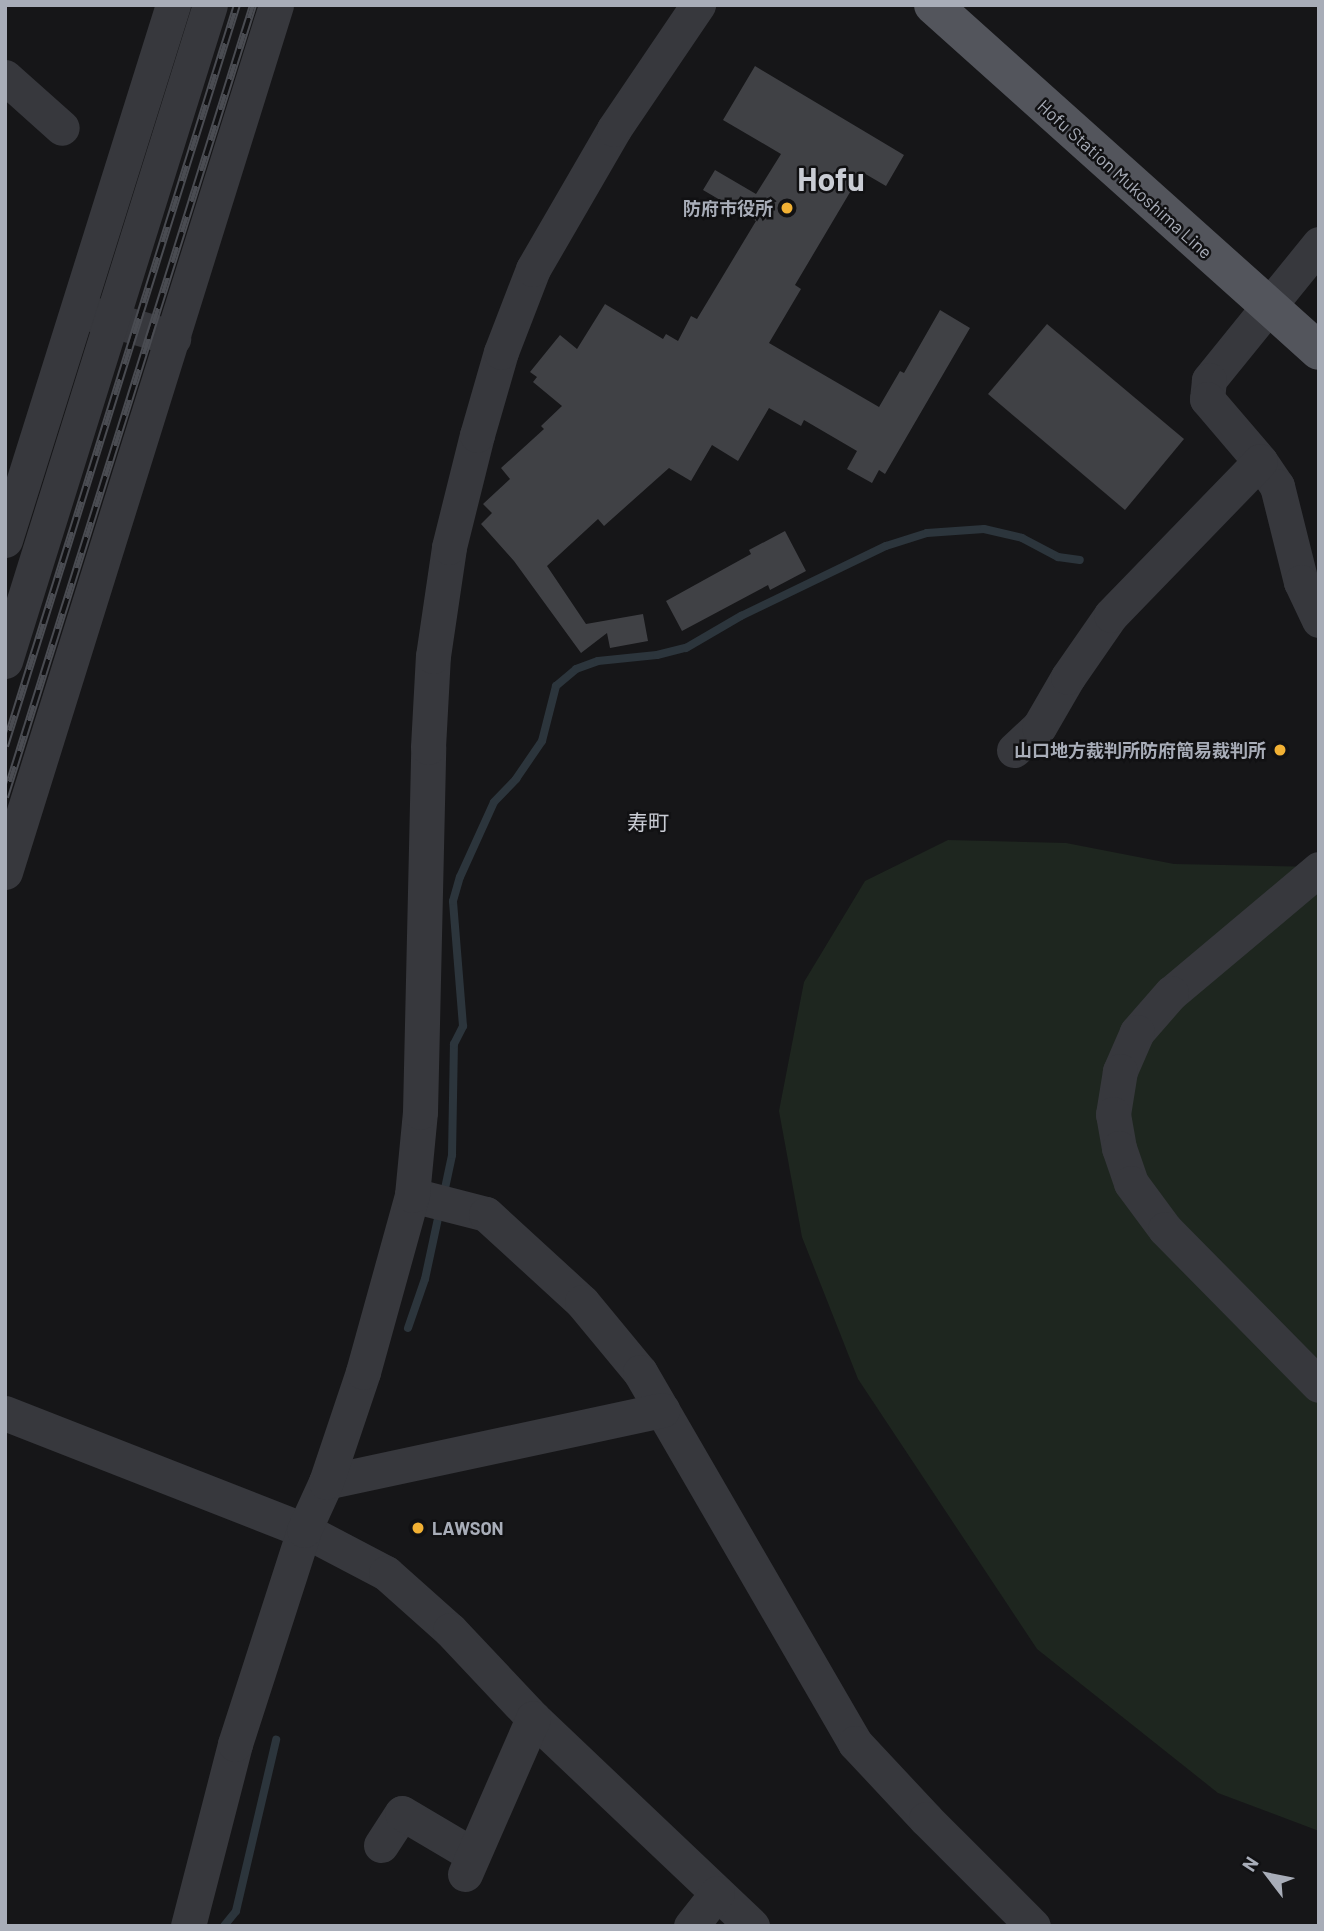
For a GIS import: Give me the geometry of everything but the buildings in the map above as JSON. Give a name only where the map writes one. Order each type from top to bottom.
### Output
[{"type":"main road","name":"Hofu Station Mukoshima Line","points":[[933,5],[1319,351]]},
{"type":"street","points":[[5,540],[12,492],[77,310],[173,5]]},
{"type":"street","points":[[5,662],[210,5]]},
{"type":"street","points":[[5,872],[276,5]]},
{"type":"street","points":[[188,1926],[235,1744],[304,1530],[326,1482],[363,1372],[412,1195],[420,1112],[427,761],[433,656],[452,534],[501,352],[533,270],[614,129],[698,5]]},
{"type":"street","points":[[5,78],[62,128]]},
{"type":"street","points":[[1319,244],[1209,380],[1208,398],[1277,486],[1301,582],[1319,620]]},
{"type":"street","points":[[77,310],[173,338]]},
{"type":"street","points":[[1014,750],[1039,727],[1068,677],[1111,615],[1260,461]]},
{"type":"street","points":[[1319,870],[1171,993],[1137,1032],[1120,1071],[1113,1114],[1131,1183],[1165,1229],[1319,1385]]},
{"type":"street","points":[[412,1195],[486,1213],[582,1302],[640,1372],[855,1743],[1033,1926]]},
{"type":"street","points":[[326,1482],[662,1410]]},
{"type":"street","points":[[5,1413],[304,1530],[386,1573],[450,1630],[533,1718],[752,1926]]},
{"type":"street","points":[[381,1846],[402,1813],[469,1864],[533,1718]]},
{"type":"street","points":[[691,1926],[717,1893]]},
{"type":"shaded area","points":[[948,840],[1066,843],[1174,864],[1319,867],[1319,1831],[1218,1793],[1037,1649],[858,1379],[802,1237],[779,1111],[804,982],[865,881]]},
{"type":"waterway","points":[[444,1193],[452,1155],[454,1044],[463,1026],[453,901],[460,877],[494,802],[516,779],[542,741],[556,686],[576,669],[598,661],[657,655],[686,648],[741,616],[886,546],[927,533],[984,529],[1022,538],[1058,557],[1080,560]]},
{"type":"waterway","points":[[408,1328],[425,1279],[440,1209]]},
{"type":"waterway","points":[[224,1926],[236,1911],[276,1740]]},
{"type":"railway","points":[[5,746],[237,5]]},
{"type":"railway","points":[[5,797],[253,5]]},
{"type":"place","name":"防府市役所","points":[[787,208]]},
{"type":"place","name":"山口地方裁判所防府簡易裁判所","points":[[1280,750]]},
{"type":"place","name":"LAWSON","points":[[418,1528]]},
{"type":"district","name":"Hofu","points":[[831,178]]},
{"type":"district","name":"寿町","points":[[648,822]]}]
